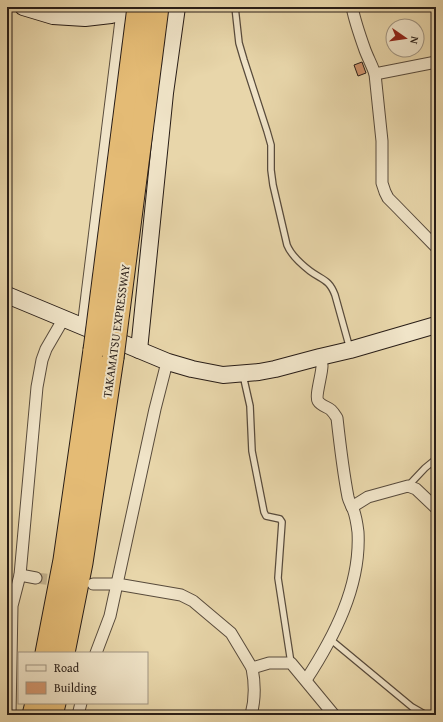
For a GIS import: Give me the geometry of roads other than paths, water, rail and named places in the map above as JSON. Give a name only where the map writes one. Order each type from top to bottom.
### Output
[{"type":"highway","name":"TAKAMATSU EXPRESSWAY","points":[[64,652],[83,555],[113,358],[158,7]]},
{"type":"highway","name":"TAKAMATSU EXPRESSWAY","points":[[46,652],[64,560],[94,350],[130,10]]},
{"type":"highway","points":[[33,715],[36,704]]},
{"type":"highway","points":[[52,715],[55,704]]},
{"type":"street","points":[[23,7],[53,16],[85,18],[111,15],[142,7]]},
{"type":"street","points":[[139,350],[165,93],[176,7]]},
{"type":"street","points":[[352,7],[356,25],[375,74],[382,141],[382,183],[384,192],[394,206],[436,247]]},
{"type":"street","points":[[83,327],[130,10]]},
{"type":"street","points":[[375,74],[436,62]]},
{"type":"street","points":[[7,295],[168,362],[207,373],[222,375],[242,374],[275,369],[436,326]]},
{"type":"street","points":[[10,715],[12,606],[20,575],[37,387],[42,360],[46,349],[64,318]]},
{"type":"street","points":[[306,680],[318,662],[343,611],[356,568],[358,548],[356,516],[348,500],[336,418],[331,410],[318,401],[317,396],[322,365],[320,357]]},
{"type":"street","points":[[96,652],[110,616],[155,409],[168,362]]},
{"type":"street","points":[[352,507],[368,497],[408,486],[416,489],[436,508]]},
{"type":"street","points":[[20,575],[36,578]]},
{"type":"street","points":[[92,584],[117,584],[181,595],[193,601],[232,633],[252,668],[254,677],[254,702],[251,715]]},
{"type":"street","points":[[252,668],[270,663],[291,663],[334,715]]},
{"type":"street","points":[[78,715],[81,704]]},
{"type":"lane","points":[[235,7],[244,60],[271,145],[271,170],[273,185],[287,245],[290,252],[310,271],[326,280],[332,288],[350,350]]},
{"type":"lane","points":[[242,374],[250,406],[252,451],[264,512],[266,516],[280,519],[282,522],[278,578],[291,663]]},
{"type":"lane","points":[[408,486],[424,468],[436,460]]},
{"type":"lane","points":[[330,639],[412,707],[426,715]]},
{"type":"tunnel","points":[[36,578],[63,581]]}]
